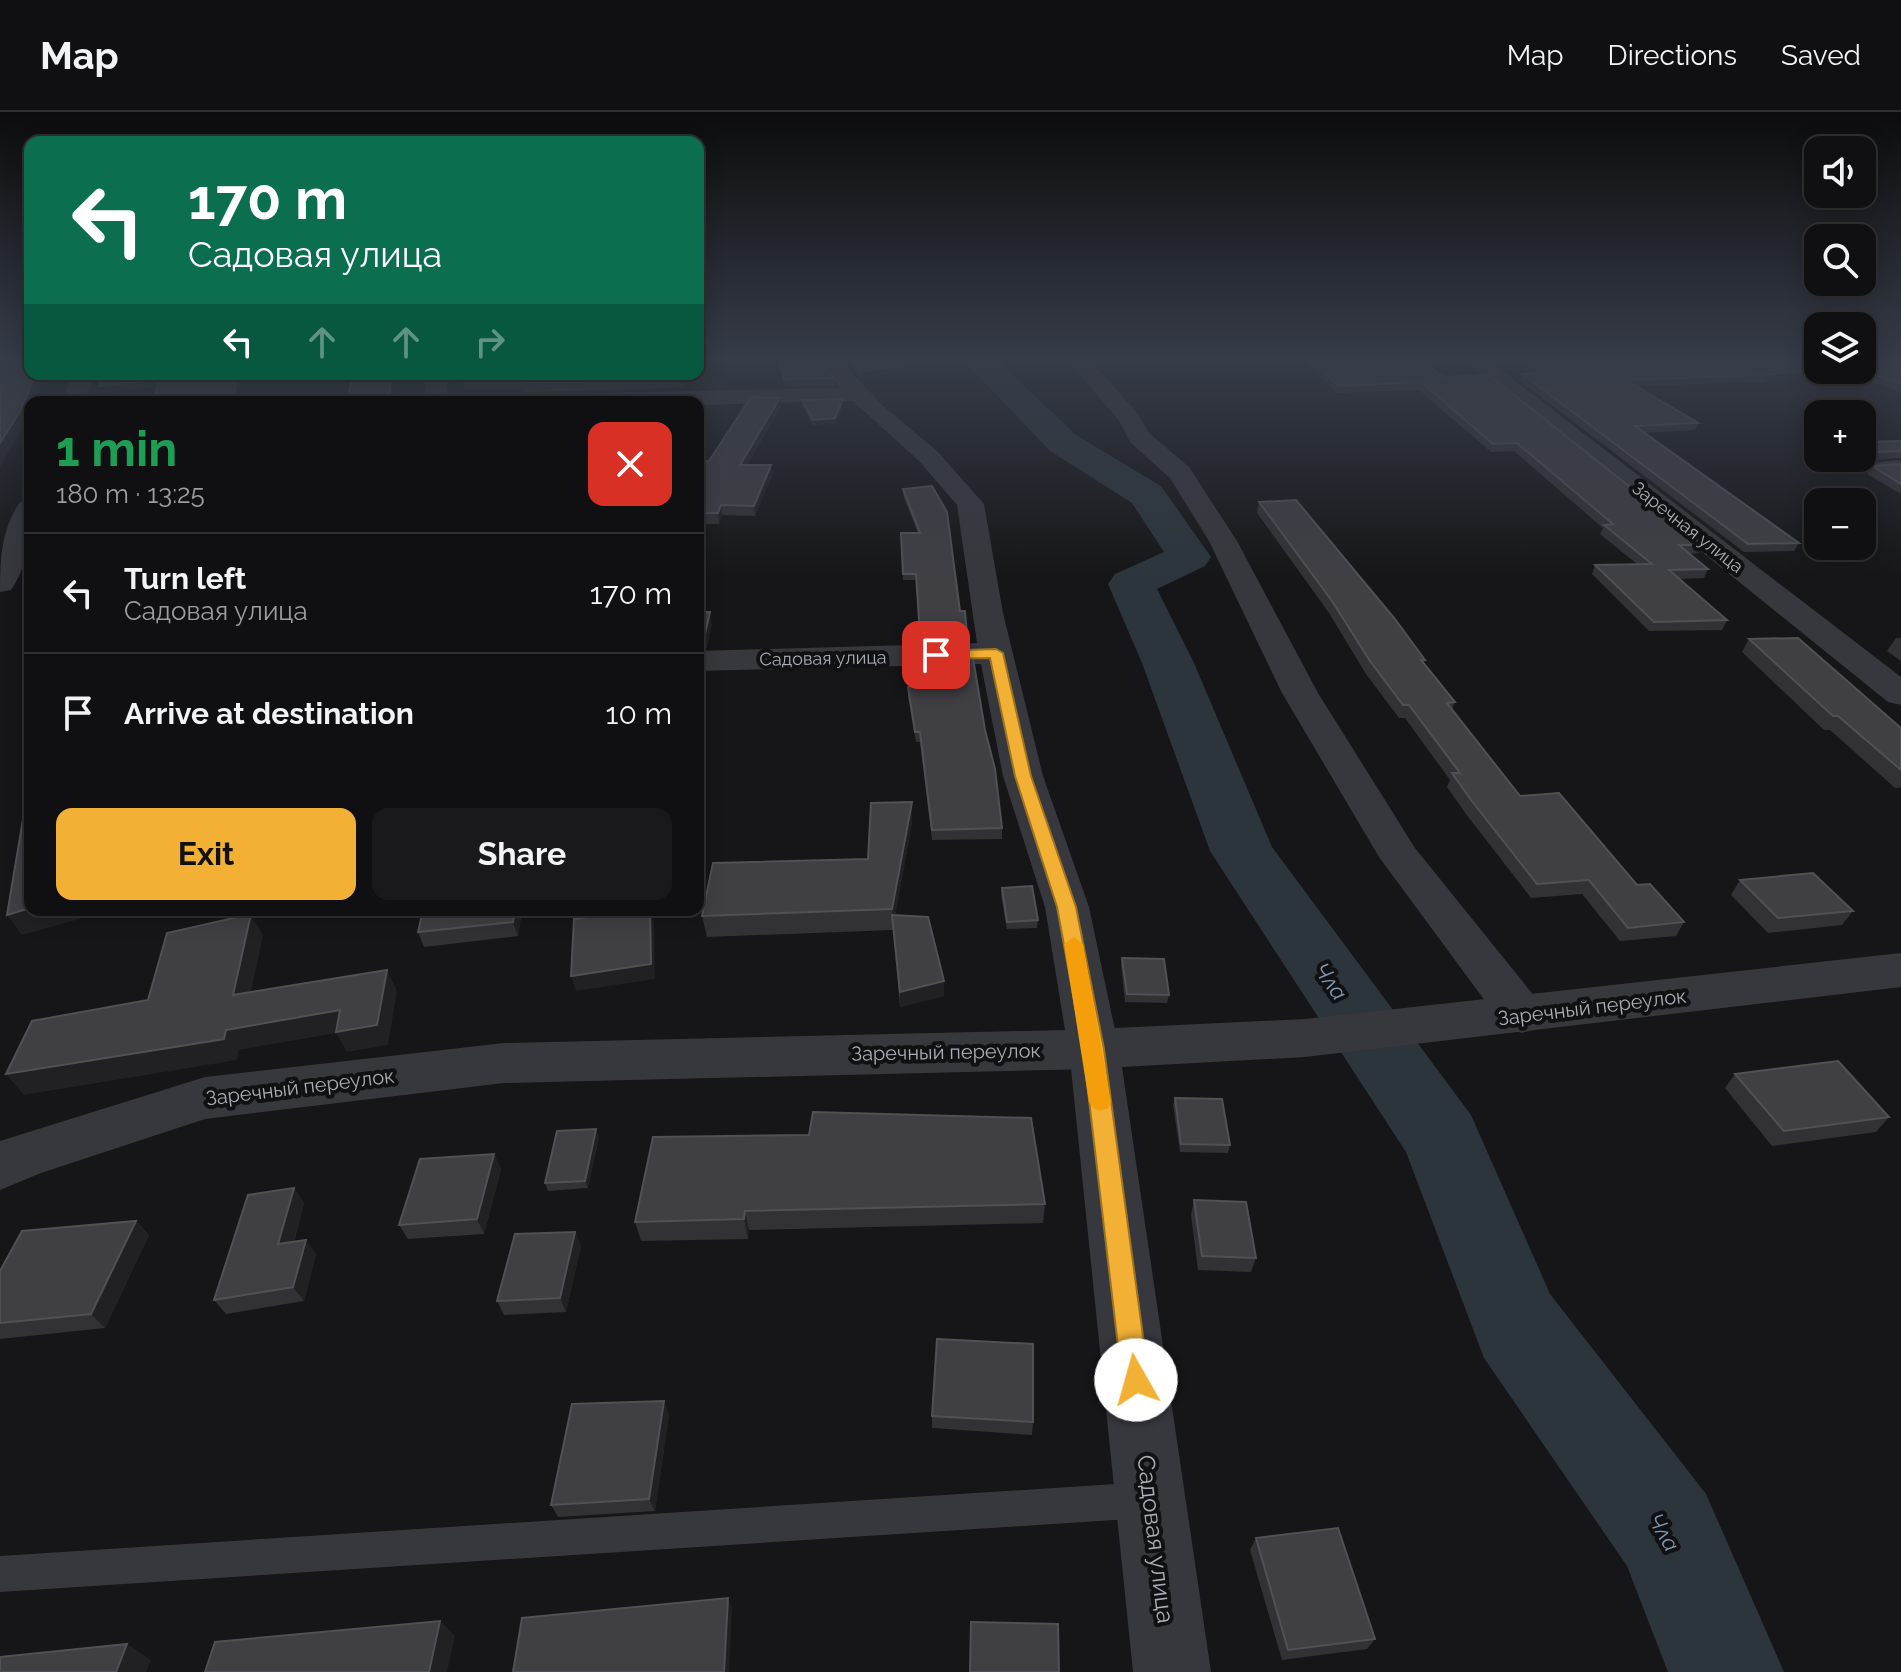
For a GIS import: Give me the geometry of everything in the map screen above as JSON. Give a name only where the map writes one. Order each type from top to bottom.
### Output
[{"type":"street","name":"Садовая улица","points":[[901,433],[928,456],[970,504],[996,653],[1023,776],[1067,907],[1094,1049],[1172,1672]]},
{"type":"street","points":[[1137,433],[1180,473],[1223,541],[1300,693],[1400,857],[1522,1015]]},
{"type":"street","name":"Заречная улица","points":[[1568,433],[1901,694]]},
{"type":"street","points":[[0,583],[24,523]]},
{"type":"street","name":"Садовая улица","points":[[704,661],[996,653]]},
{"type":"street","name":"Заречный переулок","points":[[0,1166],[25,1155],[205,1098],[504,1063],[1094,1049],[1305,1038],[1901,970]]},
{"type":"lane","points":[[1876,466],[1901,464]]},
{"type":"lane","points":[[0,1574],[1151,1500]]},
{"type":"building","points":[[728,433],[759,433],[740,465],[771,465],[754,506],[721,505],[718,513],[704,513],[704,461],[709,461]]},
{"type":"building","points":[[1480,433],[1562,433],[1703,545],[1679,545],[1708,569],[1669,570],[1727,620],[1654,622],[1595,565],[1652,564],[1604,525],[1613,524],[1517,443],[1493,444]]},
{"type":"building","points":[[1600,433],[1645,433],[1799,543],[1748,544]]},
{"type":"building","points":[[1901,441],[1901,451],[1876,452],[1876,442]]},
{"type":"building","points":[[1901,464],[1901,484],[1876,468],[1876,466]]},
{"type":"building","points":[[932,486],[947,512],[960,611],[965,611],[967,634],[920,635],[916,574],[903,574],[901,533],[920,533],[903,489]]},
{"type":"building","points":[[1296,500],[1395,619],[1425,660],[1421,660],[1455,702],[1447,703],[1520,796],[1559,793],[1637,885],[1650,884],[1684,922],[1628,928],[1589,880],[1537,884],[1471,800],[1452,773],[1460,773],[1409,705],[1403,705],[1370,661],[1332,601],[1259,502]]},
{"type":"building","points":[[704,612],[710,612],[705,634]]},
{"type":"building","points":[[1798,638],[1901,728],[1901,770],[1838,716],[1833,716],[1749,639]]},
{"type":"building","points":[[973,658],[995,769],[1002,828],[932,830],[920,732],[915,732],[908,687],[921,686],[920,659]]},
{"type":"building","points":[[912,802],[892,909],[704,916],[713,863],[868,859],[871,803]]},
{"type":"building","points":[[24,813],[24,910],[7,915]]},
{"type":"building","points":[[1813,873],[1853,911],[1778,918],[1740,880]]},
{"type":"building","points":[[1032,886],[1038,920],[1007,922],[1002,888]]},
{"type":"building","points":[[892,915],[928,917],[944,981],[900,992]]},
{"type":"building","points":[[251,916],[233,995],[387,970],[377,1025],[336,1032],[340,1010],[226,1030],[224,1039],[6,1074],[32,1021],[148,1000],[167,933]]},
{"type":"building","points":[[422,916],[514,916],[513,922],[418,932]]},
{"type":"building","points":[[650,916],[651,964],[571,976],[574,919]]},
{"type":"building","points":[[1122,958],[1164,959],[1169,995],[1127,994]]},
{"type":"building","points":[[1838,1061],[1889,1117],[1784,1131],[1735,1074]]},
{"type":"building","points":[[1175,1098],[1222,1099],[1230,1145],[1181,1144]]},
{"type":"building","points":[[813,1112],[1031,1118],[1045,1204],[745,1211],[744,1219],[635,1222],[653,1137],[809,1135]]},
{"type":"building","points":[[596,1129],[585,1181],[545,1183],[557,1131]]},
{"type":"building","points":[[494,1154],[477,1219],[399,1225],[420,1159]]},
{"type":"building","points":[[294,1188],[278,1244],[306,1240],[293,1287],[214,1300],[248,1195]]},
{"type":"building","points":[[1194,1200],[1246,1202],[1256,1258],[1202,1256]]},
{"type":"building","points":[[136,1221],[91,1314],[0,1323],[0,1271],[22,1231]]},
{"type":"building","points":[[575,1232],[560,1298],[497,1301],[515,1234]]},
{"type":"building","points":[[937,1339],[1033,1344],[1033,1422],[932,1416]]},
{"type":"building","points":[[664,1401],[649,1499],[551,1505],[572,1404]]},
{"type":"building","points":[[1338,1528],[1375,1639],[1288,1650],[1256,1538]]},
{"type":"building","points":[[728,1598],[724,1672],[513,1672],[522,1618]]},
{"type":"building","points":[[440,1621],[429,1672],[205,1672],[215,1642]]},
{"type":"building","points":[[971,1622],[1058,1624],[1059,1672],[970,1672]]},
{"type":"building","points":[[127,1644],[116,1672],[0,1672],[0,1657]]},
{"type":"waterway","name":"Чла","points":[[1053,433],[1063,443],[1147,495],[1189,557],[1131,584],[1168,663],[1242,851],[1442,1139],[1517,1326],[1668,1532],[1726,1672]]},
{"type":"slow traffic","points":[[1074,944],[1094,1049],[1100,1102]]},
{"type":"route","points":[[936,655],[996,653],[1023,776],[1067,907],[1094,1049],[1136,1380]]}]
